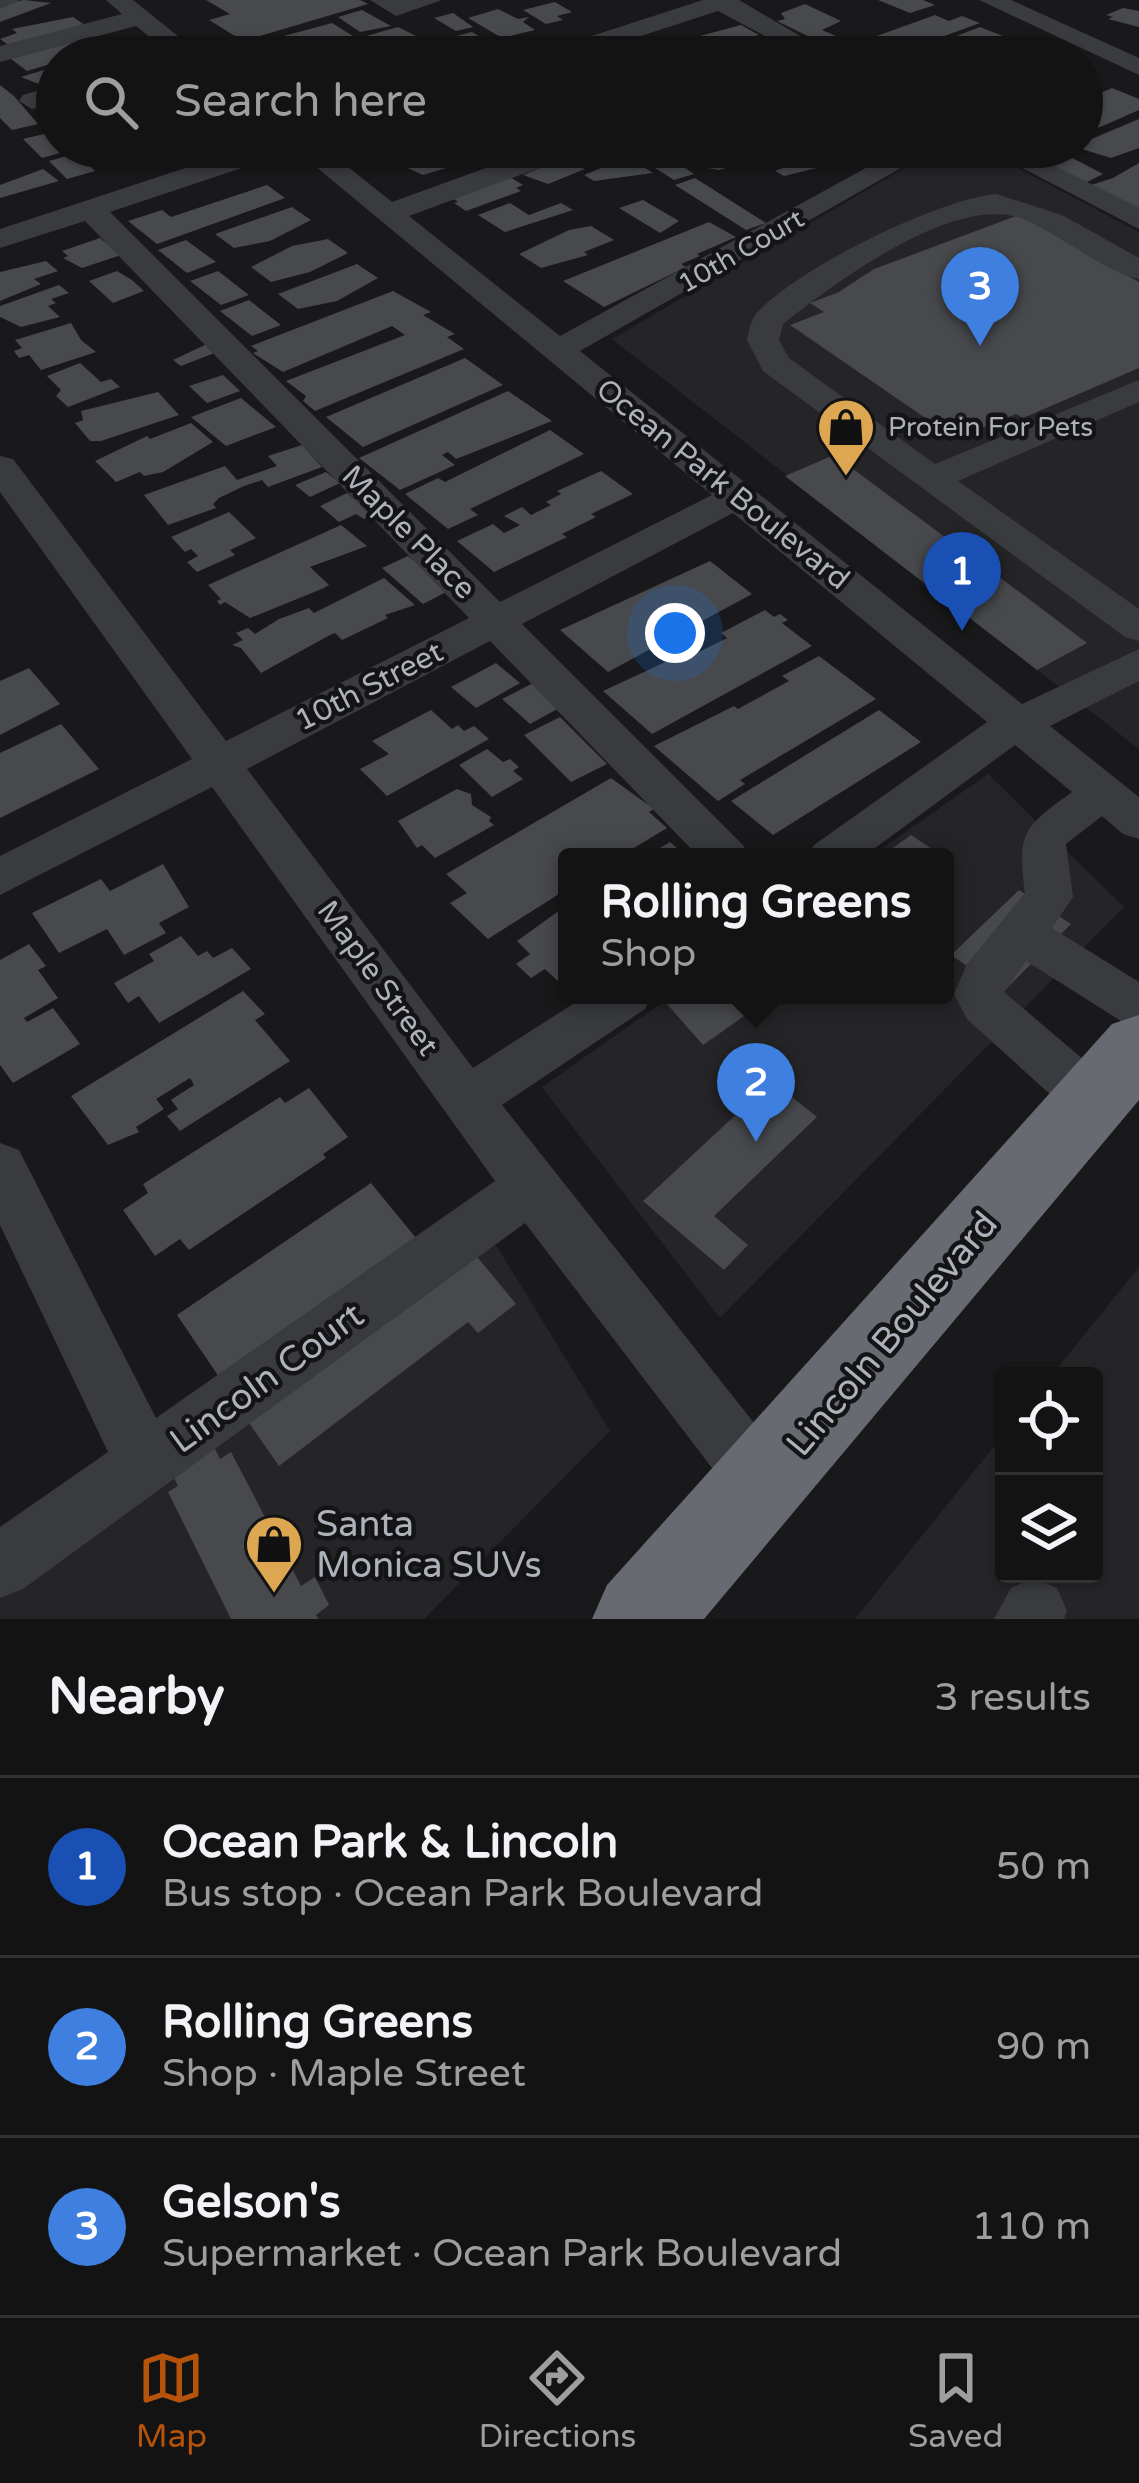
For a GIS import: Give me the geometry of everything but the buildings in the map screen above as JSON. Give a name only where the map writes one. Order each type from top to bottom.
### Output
[{"type":"highway","name":"Lincoln Boulevard","points":[[641,1619],[763,1484],[1116,1072]]},
{"type":"street","points":[[118,0],[162,36]]},
{"type":"street","points":[[389,5],[430,0]]},
{"type":"street","points":[[991,0],[1071,36]]},
{"type":"street","points":[[615,36],[723,1],[786,36]]},
{"type":"street","points":[[615,6],[649,25]]},
{"type":"street","points":[[68,36],[140,17]]},
{"type":"street","points":[[0,54],[36,44]]},
{"type":"street","points":[[1103,51],[1139,67]]},
{"type":"street","points":[[0,239],[214,168]]},
{"type":"street","name":"Ocean Park Boulevard","points":[[333,168],[1121,807]]},
{"type":"street","points":[[389,212],[512,168]]},
{"type":"street","name":"10th Court","points":[[556,350],[590,337],[887,168]]},
{"type":"street","points":[[1037,168],[1139,220]]},
{"type":"street","points":[[1139,270],[1027,211],[1000,203],[966,203],[905,231],[768,320],[763,340],[775,364],[1139,628]]},
{"type":"street","name":"Maple Place","points":[[90,209],[718,848]]},
{"type":"street","points":[[932,479],[1139,390]]},
{"type":"street","name":"Maple Street","points":[[0,466],[531,1187],[763,1484]]},
{"type":"street","name":"10th Street","points":[[0,877],[738,496]]},
{"type":"street","points":[[842,848],[1016,723],[1065,704],[1139,663]]},
{"type":"street","points":[[1116,1072],[985,1005],[979,994],[984,978],[1049,897],[1042,845],[1046,835],[1121,807]]},
{"type":"street","points":[[1021,933],[1139,1006]]},
{"type":"street","points":[[467,1100],[612,1004]]},
{"type":"street","points":[[0,1167],[146,1464]]},
{"type":"street","name":"Lincoln Court","points":[[0,1566],[531,1187]]},
{"type":"shaded area","points":[[904,168],[1018,168],[1139,232],[1139,749],[612,339]]},
{"type":"shaded area","points":[[988,774],[1124,907],[720,1318],[542,1087],[660,1004],[954,1004],[954,848],[883,848]]},
{"type":"shaded area","points":[[482,1222],[610,1431],[424,1619],[0,1619],[0,1571]]},
{"type":"shaded area","points":[[1139,1267],[1139,1619],[855,1619],[995,1445],[995,1583],[1103,1583],[1103,1367],[1058,1367]]},
{"type":"place","name":"Gelson's","points":[[980,346]]},
{"type":"place","name":"Protein For Pets","points":[[846,478]]},
{"type":"place","name":"Ocean Park & Lincoln","points":[[962,631]]},
{"type":"place","name":"Rolling Greens","points":[[756,1142]]},
{"type":"place","name":"Santa Monica SUVs","points":[[274,1595]]}]
